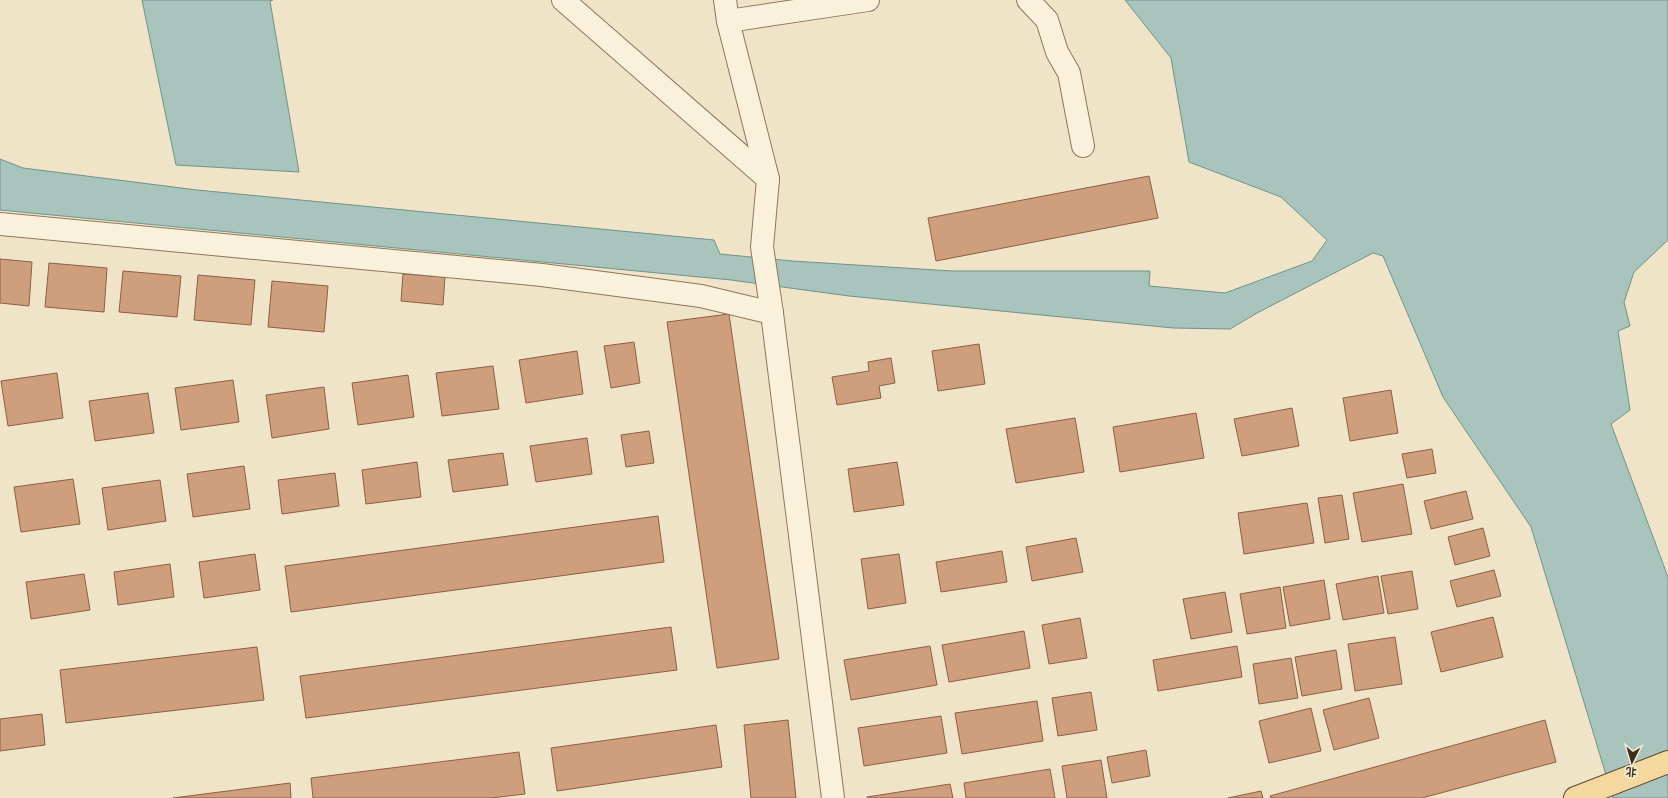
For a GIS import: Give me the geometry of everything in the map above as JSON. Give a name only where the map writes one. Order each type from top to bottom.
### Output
[{"type":"main road","points":[[1575,798],[1668,762]]},
{"type":"street","points":[[563,0],[768,179]]},
{"type":"street","points":[[725,0],[728,21],[768,179],[762,247],[771,304],[833,798]]},
{"type":"street","points":[[728,21],[868,0]]},
{"type":"street","points":[[1028,0],[1047,20],[1057,52],[1070,73],[1083,146]]},
{"type":"street","points":[[0,224],[542,275],[771,304]]},
{"type":"water","points":[[142,0],[273,0],[270,1],[299,172],[176,165]]},
{"type":"water","points":[[1125,0],[1668,0],[1668,240],[1634,272],[1624,302],[1630,326],[1618,331],[1630,410],[1611,424],[1668,577],[1668,798],[1613,798],[1531,527],[1443,397],[1383,256],[1373,253],[1257,313],[1230,329],[1173,328],[849,296],[731,280],[0,210],[0,159],[23,168],[197,190],[714,240],[720,254],[792,261],[952,271],[1150,271],[1149,286],[1225,293],[1312,261],[1327,240],[1281,197],[1189,162],[1171,58]]},
{"type":"building","points":[[1149,176],[1158,218],[936,261],[928,218]]},
{"type":"building","points":[[0,259],[32,262],[29,306],[0,303]]},
{"type":"building","points":[[49,263],[107,268],[104,312],[45,307]]},
{"type":"building","points":[[123,271],[181,276],[177,317],[119,312]]},
{"type":"building","points":[[403,274],[445,277],[443,305],[401,301]]},
{"type":"building","points":[[198,275],[255,280],[251,325],[194,320]]},
{"type":"building","points":[[272,281],[328,286],[324,332],[268,327]]},
{"type":"building","points":[[729,314],[779,659],[717,668],[667,322]]},
{"type":"building","points":[[634,342],[640,383],[611,388],[604,346]]},
{"type":"building","points":[[979,344],[985,384],[938,391],[932,351]]},
{"type":"building","points":[[577,351],[583,394],[526,403],[519,360]]},
{"type":"building","points":[[891,358],[895,383],[879,386],[881,398],[837,405],[832,377],[869,371],[868,362]]},
{"type":"building","points":[[493,366],[499,409],[442,416],[436,373]]},
{"type":"building","points":[[57,373],[63,418],[8,426],[1,381]]},
{"type":"building","points":[[408,375],[414,417],[358,425],[352,383]]},
{"type":"building","points":[[233,380],[239,422],[181,430],[175,388]]},
{"type":"building","points":[[324,387],[329,429],[272,438],[266,395]]},
{"type":"building","points":[[1391,390],[1398,433],[1350,441],[1343,398]]},
{"type":"building","points":[[148,393],[154,433],[95,441],[89,401]]},
{"type":"building","points":[[1292,408],[1299,446],[1242,456],[1234,419]]},
{"type":"building","points":[[1196,413],[1204,458],[1120,472],[1113,427]]},
{"type":"building","points":[[1075,418],[1084,472],[1016,483],[1006,429]]},
{"type":"building","points":[[649,431],[654,463],[626,467],[621,435]]},
{"type":"building","points":[[587,438],[592,474],[536,482],[530,446]]},
{"type":"building","points":[[1432,449],[1436,473],[1407,478],[1402,454]]},
{"type":"building","points":[[503,453],[508,485],[453,492],[448,460]]},
{"type":"building","points":[[417,462],[421,497],[366,504],[362,470]]},
{"type":"building","points":[[897,462],[904,505],[854,512],[848,469]]},
{"type":"building","points":[[244,466],[250,509],[193,517],[187,474]]},
{"type":"building","points":[[335,473],[339,506],[282,514],[278,480]]},
{"type":"building","points":[[73,479],[80,524],[21,532],[14,487]]},
{"type":"building","points":[[160,480],[166,521],[108,530],[102,488]]},
{"type":"building","points":[[1403,484],[1412,534],[1362,542],[1353,493]]},
{"type":"building","points":[[1466,491],[1473,519],[1431,529],[1424,501]]},
{"type":"building","points":[[1342,495],[1349,539],[1325,543],[1318,498]]},
{"type":"building","points":[[1307,503],[1314,543],[1244,554],[1238,513]]},
{"type":"building","points":[[658,516],[664,562],[291,612],[285,566]]},
{"type":"building","points":[[1483,528],[1490,556],[1455,565],[1448,537]]},
{"type":"building","points":[[1076,538],[1083,572],[1032,581],[1026,547]]},
{"type":"building","points":[[1002,551],[1007,582],[941,592],[936,562]]},
{"type":"building","points":[[255,554],[260,590],[204,598],[199,562]]},
{"type":"building","points":[[899,554],[906,603],[868,609],[861,559]]},
{"type":"building","points":[[170,564],[174,597],[118,605],[114,572]]},
{"type":"building","points":[[1494,570],[1501,596],[1457,607],[1450,581]]},
{"type":"building","points":[[1412,571],[1418,609],[1388,614],[1381,576]]},
{"type":"building","points":[[84,574],[90,610],[31,619],[26,582]]},
{"type":"building","points":[[1378,576],[1384,613],[1343,620],[1336,584]]},
{"type":"building","points":[[1324,580],[1330,619],[1290,626],[1283,587]]},
{"type":"building","points":[[1280,587],[1286,628],[1247,634],[1240,594]]},
{"type":"building","points":[[1225,592],[1232,632],[1191,639],[1183,599]]},
{"type":"building","points":[[1493,617],[1503,657],[1441,672],[1431,632]]},
{"type":"building","points":[[1080,618],[1087,658],[1049,664],[1042,625]]},
{"type":"building","points":[[671,627],[677,670],[306,718],[300,676]]},
{"type":"building","points":[[1024,631],[1030,668],[949,682],[942,645]]},
{"type":"building","points":[[1395,637],[1402,684],[1355,691],[1348,644]]},
{"type":"building","points":[[930,646],[937,685],[851,700],[844,660]]},
{"type":"building","points":[[1237,646],[1242,677],[1158,691],[1153,660]]},
{"type":"building","points":[[257,647],[264,700],[66,723],[60,670]]},
{"type":"building","points":[[1336,650],[1342,689],[1302,696],[1295,657]]},
{"type":"building","points":[[1291,658],[1298,698],[1259,704],[1253,664]]},
{"type":"building","points":[[1091,692],[1097,730],[1058,736],[1052,698]]},
{"type":"building","points":[[1369,698],[1379,738],[1334,750],[1323,710]]},
{"type":"building","points":[[1037,701],[1043,741],[962,754],[955,713]]},
{"type":"building","points":[[1311,708],[1321,751],[1269,763],[1259,721]]},
{"type":"building","points":[[42,714],[45,745],[0,751],[0,719]]},
{"type":"building","points":[[941,716],[947,753],[864,766],[858,728]]},
{"type":"building","points":[[788,720],[796,798],[751,798],[744,725]]},
{"type":"building","points":[[1545,720],[1556,762],[1422,798],[1271,798],[1270,796]]},
{"type":"building","points":[[716,725],[722,767],[557,791],[551,748]]},
{"type":"building","points":[[1146,750],[1150,776],[1112,783],[1107,757]]},
{"type":"building","points":[[519,752],[525,794],[491,798],[313,798],[311,778]]},
{"type":"building","points":[[1101,760],[1107,798],[1067,798],[1062,766]]},
{"type":"building","points":[[1050,769],[1055,798],[966,798],[964,783]]},
{"type":"building","points":[[290,783],[291,798],[173,798]]},
{"type":"building","points":[[950,784],[953,798],[867,798],[867,797]]},
{"type":"building","points":[[1261,791],[1263,798],[1228,798]]}]
